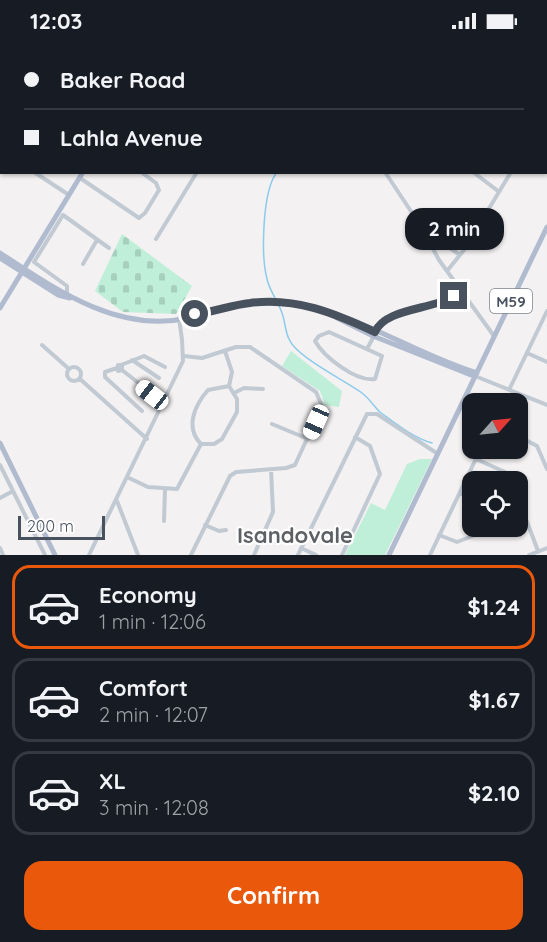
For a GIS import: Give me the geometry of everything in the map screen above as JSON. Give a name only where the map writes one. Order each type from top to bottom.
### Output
[{"type":"main road","points":[[0,308],[61,214],[82,174]]},
{"type":"main road","name":"M59","points":[[389,555],[547,226]]},
{"type":"main road","points":[[0,253],[58,295],[69,296],[108,313],[144,319],[179,319],[238,304],[282,301],[331,313],[446,366],[476,375]]},
{"type":"main road","points":[[0,258],[24,271]]},
{"type":"main road","points":[[374,334],[476,375]]},
{"type":"main road","points":[[420,363],[446,366]]},
{"type":"main road","points":[[465,373],[470,387]]},
{"type":"main road","points":[[0,443],[55,555]]},
{"type":"street","points":[[37,174],[69,195]]},
{"type":"street","points":[[80,178],[139,218],[145,213],[159,190],[156,183],[144,174]]},
{"type":"street","points":[[156,239],[196,174]]},
{"type":"street","points":[[386,174],[447,271],[494,336]]},
{"type":"street","points":[[476,174],[498,191]]},
{"type":"street","points":[[447,271],[460,255],[510,174]]},
{"type":"street","points":[[69,296],[67,286],[34,262],[61,214],[109,248]]},
{"type":"street","points":[[422,228],[460,255]]},
{"type":"street","points":[[83,264],[97,240]]},
{"type":"street","points":[[367,349],[380,321],[435,305],[462,291]]},
{"type":"street","points":[[510,388],[547,311]]},
{"type":"street","points":[[89,555],[129,477],[184,357],[179,319]]},
{"type":"street","points":[[329,332],[367,349],[383,357],[376,378],[372,380],[332,363],[315,341],[319,336],[329,332]]},
{"type":"street","points":[[42,345],[69,369],[79,369],[80,378],[147,439]]},
{"type":"street","points":[[184,357],[205,358],[242,346],[250,347],[317,394],[322,409],[295,465],[231,474],[191,555]]},
{"type":"street","points":[[201,444],[218,443],[225,436],[238,409],[234,393],[229,386],[232,372],[225,351]]},
{"type":"street","points":[[527,353],[547,362]]},
{"type":"street","points":[[142,411],[105,377],[104,373],[122,368],[132,360],[146,356],[165,367]]},
{"type":"street","points":[[132,360],[159,378]]},
{"type":"street","points":[[122,368],[152,395],[165,401]]},
{"type":"street","points":[[69,369],[69,378],[73,381],[80,378]]},
{"type":"street","points":[[476,375],[547,405]]},
{"type":"street","points":[[201,444],[193,434],[191,424],[204,394],[212,387],[229,386]]},
{"type":"street","points":[[234,393],[244,388],[262,389]]},
{"type":"street","points":[[298,555],[364,417],[370,413],[377,414],[438,454]]},
{"type":"street","points":[[272,424],[308,439]]},
{"type":"street","points":[[342,555],[380,474],[370,446],[354,437]]},
{"type":"street","points":[[528,441],[537,446],[547,469]]},
{"type":"street","points":[[129,477],[148,487],[165,489],[180,486],[201,444]]},
{"type":"street","points":[[430,555],[476,459],[503,471]]},
{"type":"street","points":[[0,465],[45,555]]},
{"type":"street","points":[[254,555],[273,512],[271,469]]},
{"type":"street","points":[[164,521],[165,489]]},
{"type":"street","points":[[0,498],[13,491]]},
{"type":"street","points":[[117,501],[138,555]]},
{"type":"street","points":[[528,524],[538,551]]},
{"type":"street","points":[[206,525],[219,531],[226,530]]},
{"type":"street","points":[[439,535],[457,542],[470,537]]},
{"type":"street","points":[[0,548],[3,555]]},
{"type":"street","points":[[302,548],[316,555]]},
{"type":"street","points":[[529,555],[547,548]]},
{"type":"green space","points":[[122,234],[192,286],[176,314],[123,312],[95,291]]},
{"type":"green space","points":[[291,351],[342,391],[339,407],[325,405],[320,391],[282,366]]},
{"type":"green space","points":[[420,459],[432,459],[385,555],[345,555],[371,503],[385,510],[407,464]]},
{"type":"waterway","points":[[276,174],[268,194],[264,224],[265,269],[268,283],[282,313],[293,346],[322,368],[362,393],[393,422],[432,443]]},
{"type":"district","name":"Isandovale","points":[[295,535]]},
{"type":"route","points":[[195,314],[248,303],[287,302],[335,314],[375,332],[380,321],[388,317],[445,302],[454,296]]}]
